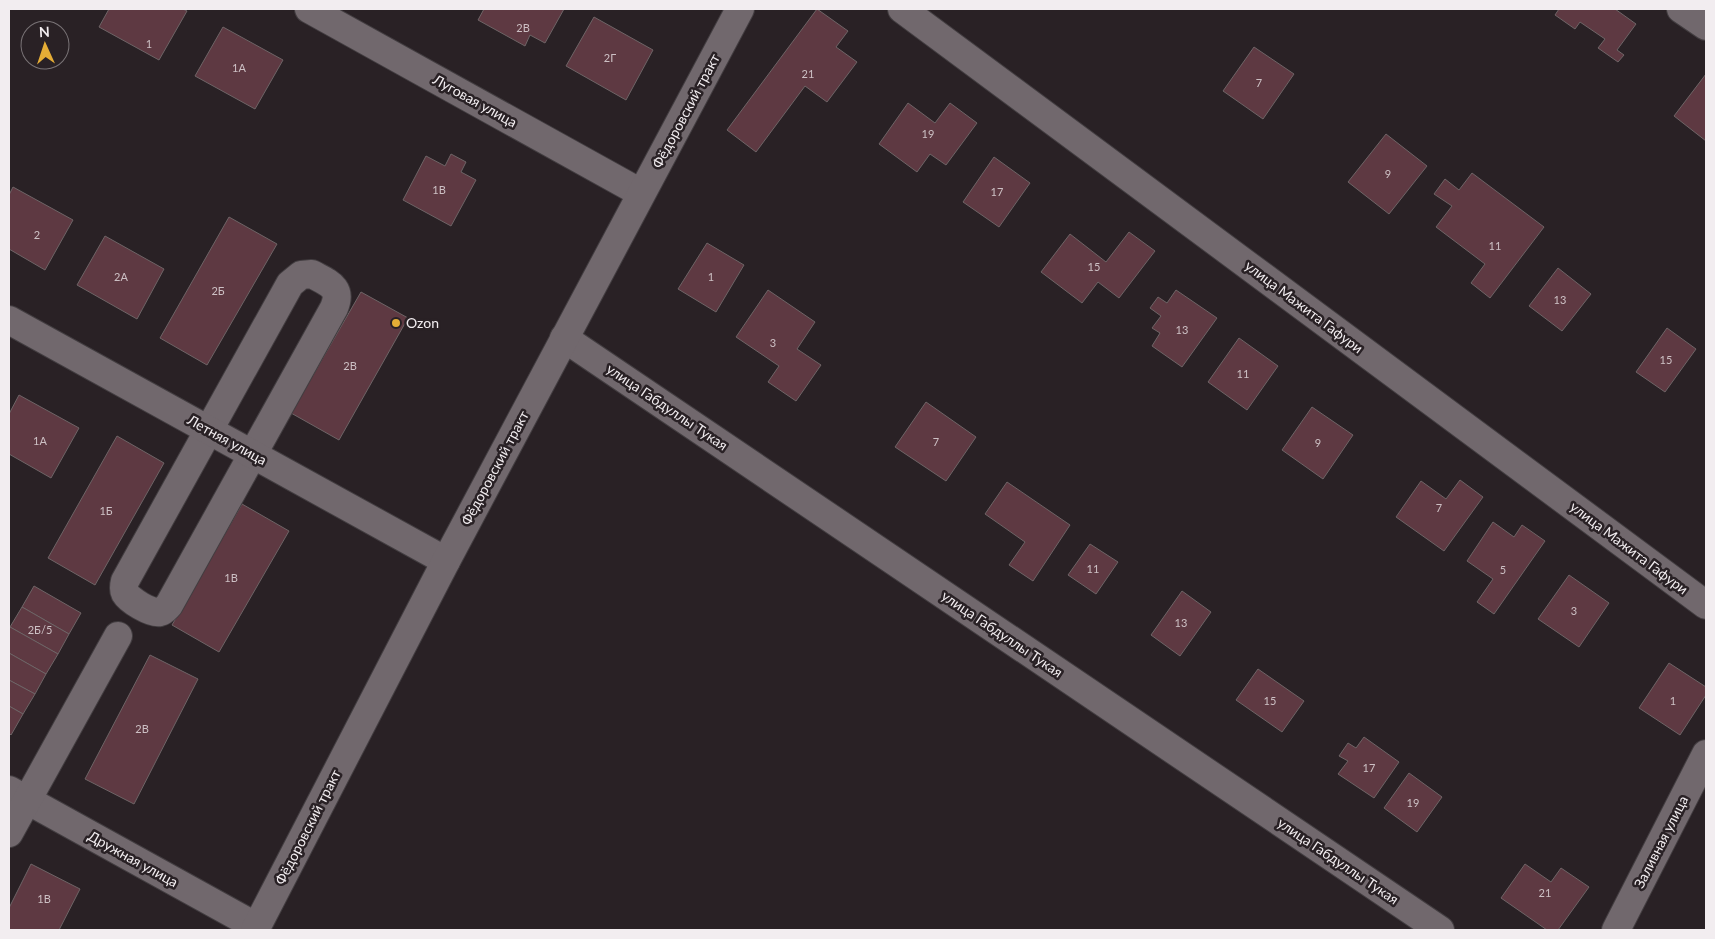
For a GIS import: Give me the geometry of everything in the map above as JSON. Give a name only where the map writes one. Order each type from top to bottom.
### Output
[{"type":"street","name":"Луговая улица","points":[[309,9],[641,193]]},
{"type":"street","name":"Фёдоровский тракт","points":[[256,929],[446,561],[740,9]]},
{"type":"street","name":"улица Мажита Гафури","points":[[902,9],[1706,605]]},
{"type":"street","points":[[1682,9],[1705,24]]},
{"type":"street","points":[[312,274],[332,286],[336,292],[337,301],[334,308],[169,605],[164,611],[158,613],[131,600],[125,593],[125,581],[208,430],[290,284],[301,275],[312,274]]},
{"type":"street","name":"Летняя улица","points":[[9,320],[446,561]]},
{"type":"street","name":"улица Габдуллы Тукая","points":[[564,338],[1440,930]]},
{"type":"street","points":[[9,833],[18,795],[118,636]]},
{"type":"street","name":"Заливная улица","points":[[1616,930],[1706,754]]},
{"type":"street","name":"Дружная улица","points":[[18,795],[256,929]]},
{"type":"building","points":[[109,9],[183,9],[187,11],[159,60],[99,27]]},
{"type":"building","points":[[484,9],[564,9],[545,43],[530,35],[525,46],[478,20]]},
{"type":"building","points":[[817,9],[848,31],[836,47],[857,62],[827,102],[805,86],[756,152],[727,130]]},
{"type":"building","points":[[1559,9],[1615,9],[1636,24],[1617,50],[1624,55],[1618,62],[1598,48],[1605,39],[1580,22],[1575,29],[1555,15]]},
{"type":"building","points":[[594,17],[653,50],[626,100],[566,66]]},
{"type":"building","points":[[223,27],[283,60],[255,109],[195,76]]},
{"type":"building","points":[[1254,47],[1294,74],[1263,119],[1223,91]]},
{"type":"building","points":[[1706,74],[1706,141],[1674,116]]},
{"type":"building","points":[[908,103],[935,123],[950,103],[977,123],[946,165],[930,154],[917,172],[879,144]]},
{"type":"building","points":[[1386,134],[1427,166],[1389,214],[1348,182]]},
{"type":"building","points":[[451,154],[466,162],[461,172],[476,180],[451,226],[403,200],[426,156],[445,166]]},
{"type":"building","points":[[994,157],[1030,183],[999,227],[963,202]]},
{"type":"building","points":[[1472,173],[1544,227],[1490,298],[1471,283],[1485,264],[1436,227],[1452,206],[1434,194],[1445,179],[1459,190]]},
{"type":"building","points":[[13,187],[73,220],[45,270],[9,249],[9,195]]},
{"type":"building","points":[[229,217],[277,244],[207,365],[160,338]]},
{"type":"building","points":[[1129,232],[1155,251],[1119,298],[1098,282],[1082,303],[1041,272],[1070,234],[1106,262]]},
{"type":"building","points":[[105,236],[164,269],[137,319],[77,285]]},
{"type":"building","points":[[707,243],[744,265],[716,312],[678,289]]},
{"type":"building","points":[[1558,268],[1591,294],[1562,331],[1529,306]]},
{"type":"building","points":[[768,290],[815,322],[797,349],[821,365],[796,401],[768,382],[779,366],[736,337]]},
{"type":"building","points":[[1176,290],[1217,318],[1182,367],[1152,346],[1160,333],[1152,328],[1161,316],[1150,308],[1158,297],[1167,303]]},
{"type":"building","points":[[361,292],[408,318],[339,440],[291,413]]},
{"type":"building","points":[[1667,328],[1696,349],[1665,392],[1636,372]]},
{"type":"building","points":[[1239,338],[1278,366],[1247,410],[1208,382]]},
{"type":"building","points":[[19,395],[79,428],[51,478],[9,454],[9,414]]},
{"type":"building","points":[[926,402],[976,437],[946,481],[895,447]]},
{"type":"building","points":[[1312,407],[1353,435],[1323,479],[1282,450]]},
{"type":"building","points":[[117,436],[164,463],[95,585],[48,558]]},
{"type":"building","points":[[1460,480],[1483,497],[1444,551],[1396,517],[1421,481],[1446,499]]},
{"type":"building","points":[[1007,482],[1070,525],[1033,581],[1009,565],[1025,542],[985,514]]},
{"type":"building","points":[[242,504],[289,531],[219,652],[172,625]]},
{"type":"building","points":[[1493,522],[1514,537],[1522,525],[1545,541],[1494,614],[1477,602],[1493,579],[1467,561]]},
{"type":"building","points":[[1090,544],[1118,562],[1096,594],[1068,575]]},
{"type":"building","points":[[1569,575],[1609,603],[1579,647],[1538,619]]},
{"type":"building","points":[[34,586],[81,613],[69,634],[22,607]]},
{"type":"building","points":[[1182,591],[1211,612],[1180,656],[1151,635]]},
{"type":"building","points":[[22,607],[69,634],[58,654],[10,627]]},
{"type":"building","points":[[10,627],[58,654],[46,674],[9,653]]},
{"type":"building","points":[[9,653],[46,674],[35,694],[9,680]]},
{"type":"building","points":[[150,655],[198,679],[134,804],[85,779]]},
{"type":"building","points":[[1669,663],[1706,687],[1706,695],[1680,735],[1639,708]]},
{"type":"building","points":[[1258,669],[1304,701],[1282,732],[1236,700]]},
{"type":"building","points":[[9,680],[35,694],[23,714],[9,706]]},
{"type":"building","points":[[9,706],[23,714],[11,735],[9,733]]},
{"type":"building","points":[[1364,737],[1399,762],[1374,798],[1338,774],[1348,761],[1339,756],[1348,743],[1356,748]]},
{"type":"building","points":[[1409,773],[1442,797],[1417,832],[1384,808]]},
{"type":"building","points":[[31,864],[80,889],[59,930],[9,930],[9,908]]},
{"type":"building","points":[[1525,864],[1551,882],[1561,868],[1589,887],[1558,930],[1547,930],[1501,898]]},
{"type":"place","name":"Ozon","points":[[396,323]]}]
